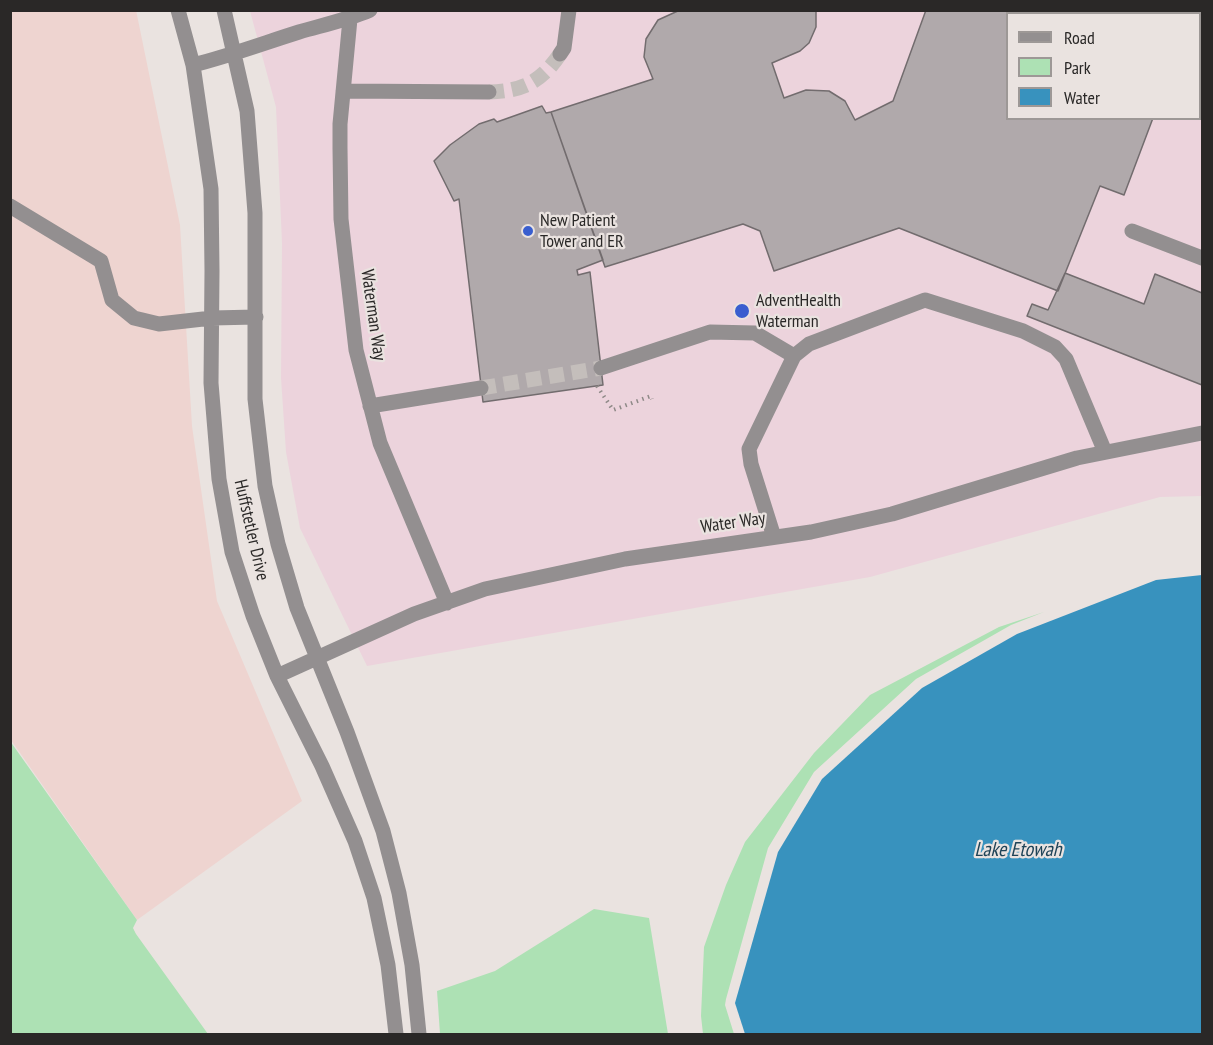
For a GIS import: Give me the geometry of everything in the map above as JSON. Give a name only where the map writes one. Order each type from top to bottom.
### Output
[{"type":"street","name":"Huffstetler Drive","points":[[178,10],[193,65],[211,189],[211,383],[219,479],[232,552],[277,676],[322,766],[355,841],[371,889],[388,965],[396,1035]]},
{"type":"street","name":"Huffstetler Drive","points":[[224,10],[247,111],[249,134],[255,213],[255,399],[264,486],[297,608],[347,732],[383,831],[399,893],[412,965],[419,1035]]},
{"type":"street","points":[[193,65],[234,55],[370,10]]},
{"type":"street","points":[[560,54],[564,48],[569,10]]},
{"type":"street","name":"Waterman Way","points":[[351,15],[339,124],[342,219],[356,350],[380,442],[447,603]]},
{"type":"street","points":[[343,91],[489,92]]},
{"type":"street","points":[[10,206],[101,261],[112,300],[134,318],[159,324],[212,318],[256,317]]},
{"type":"street","points":[[1132,231],[1203,258]]},
{"type":"street","points":[[774,537],[750,464],[749,449],[794,356],[809,344],[926,300],[1023,331],[1055,347],[1066,359],[1105,452]]},
{"type":"street","points":[[601,369],[710,332],[755,333],[794,356]]},
{"type":"street","points":[[370,406],[481,388]]},
{"type":"street","name":"Water Way","points":[[277,676],[414,614],[485,589],[677,550],[811,532],[892,514],[1066,461],[1203,433]]},
{"type":"path","points":[[597,386],[613,410],[651,396],[652,399]]},
{"type":"shaded area","points":[[136,10],[180,225],[192,426],[217,601],[302,801],[137,920],[11,740],[10,11]]},
{"type":"shaded area","name":"AdventHealth Waterman","points":[[250,11],[1202,11],[1202,496],[1160,497],[870,577],[367,666],[300,528],[286,452],[281,378],[282,243],[276,107]]},
{"type":"green space","points":[[1044,612],[1011,625],[916,679],[814,772],[768,848],[726,999],[725,1005],[734,1034],[703,1034],[701,1016],[704,947],[726,885],[745,842],[814,753],[870,695],[999,627]]},
{"type":"green space","points":[[10,741],[137,920],[133,928],[136,934],[208,1034],[11,1034]]},
{"type":"green space","points":[[594,909],[649,918],[668,1034],[440,1034],[437,991],[495,971]]},
{"type":"water","name":"Lake Etowah","points":[[1202,575],[1202,1034],[745,1034],[735,1003],[778,852],[822,779],[922,688],[1017,634],[1156,580]]},
{"type":"building","name":"AdventHealth Waterman","points":[[680,10],[816,10],[816,27],[809,43],[800,51],[772,63],[784,98],[806,90],[829,91],[845,101],[855,120],[893,101],[926,10],[1074,10],[1074,12],[1006,12],[1006,120],[1152,120],[1124,195],[1100,186],[1058,291],[899,228],[774,271],[760,231],[743,224],[605,267],[551,112],[653,79],[644,57],[646,39],[658,20]]},
{"type":"building","name":"New Patient Tower and ER","points":[[542,106],[546,113],[551,112],[603,260],[577,270],[578,275],[590,272],[603,385],[483,402],[459,199],[454,201],[434,161],[450,145],[479,124],[494,119],[497,122]]},
{"type":"building","points":[[1065,273],[1144,304],[1155,274],[1202,293],[1202,385],[1027,316],[1032,304],[1048,310]]},
{"type":"tunnel","points":[[489,92],[512,90],[530,83],[546,72],[560,54]]},
{"type":"tunnel","points":[[481,388],[601,368]]},
{"type":"place","name":"New Patient Tower and ER","points":[[528,231]]},
{"type":"place","name":"AdventHealth Waterman","points":[[742,311]]}]
